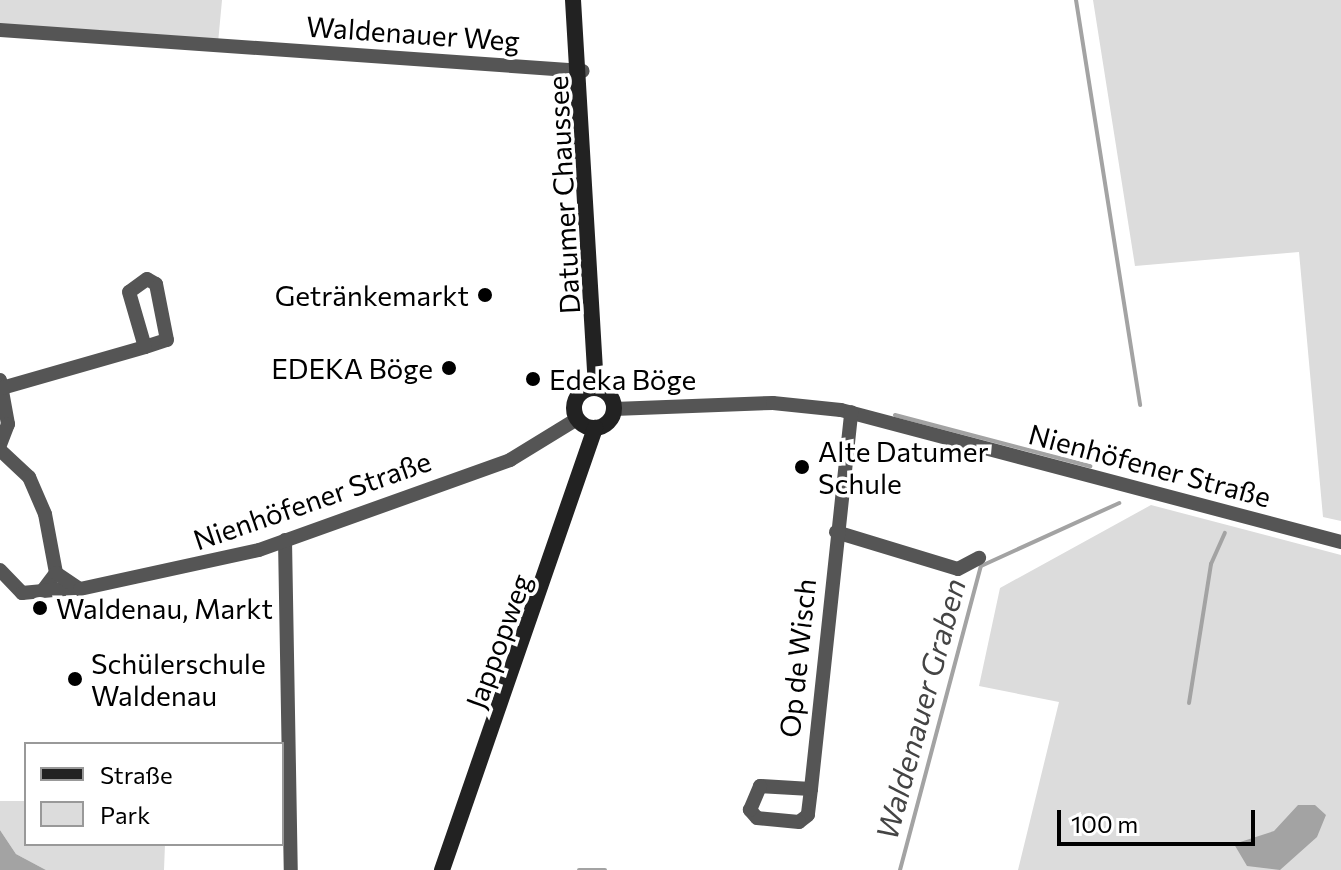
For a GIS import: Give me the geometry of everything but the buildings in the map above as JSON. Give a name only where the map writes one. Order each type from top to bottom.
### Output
[{"type":"street","name":"Datumer Chaussee","points":[[573,0],[583,71],[596,387]]},
{"type":"street","name":"Waldenauer Weg","points":[[0,30],[583,71]]},
{"type":"street","points":[[75,588],[56,573],[38,495],[0,447],[8,424],[1,384],[145,347]]},
{"type":"street","points":[[596,387],[614,409],[595,428],[577,419],[576,397],[596,387]]},
{"type":"street","name":"Nienhöfener Straße","points":[[614,409],[773,403],[851,412],[1341,542]]},
{"type":"street","name":"Op de Wisch","points":[[811,789],[851,412]]},
{"type":"street","name":"Nienhöfener Straße","points":[[43,590],[156,577],[285,540],[510,460],[577,419]]},
{"type":"street","name":"Jappopweg","points":[[442,870],[595,428]]},
{"type":"street","points":[[836,532],[958,569],[979,558]]},
{"type":"street","points":[[285,540],[291,870]]},
{"type":"street","points":[[0,570],[22,593],[43,590],[56,573]]},
{"type":"green space","points":[[0,0],[222,0],[218,43],[0,25]]},
{"type":"green space","points":[[1093,0],[1341,0],[1341,521],[1323,517],[1299,252],[1135,266]]},
{"type":"green space","points":[[1151,505],[1341,555],[1341,870],[1018,870],[1059,702],[979,686],[1000,588]]},
{"type":"green space","points":[[0,801],[24,801],[24,846],[165,846],[164,870],[46,870],[16,854],[0,830]]},
{"type":"shaded area","points":[[1298,805],[1315,805],[1326,815],[1317,837],[1280,870],[1247,866],[1234,844],[1274,831]]},
{"type":"shaded area","points":[[0,830],[16,854],[46,870],[0,870]]},
{"type":"waterway","name":"Waldenauer Graben","points":[[1076,0],[1140,405]]},
{"type":"waterway","points":[[895,415],[1090,466]]},
{"type":"waterway","name":"Waldenauer Graben","points":[[900,870],[981,566],[1119,503]]},
{"type":"waterway","points":[[1189,703],[1211,564],[1225,533]]},
{"type":"waterway","points":[[579,870],[605,870]]},
{"type":"place","name":"Getränkemarkt","points":[[485,295]]},
{"type":"place","name":"EDEKA Böge","points":[[449,368]]},
{"type":"place","name":"Edeka Böge","points":[[533,379]]},
{"type":"place","name":"Alte Datumer Schule","points":[[802,467]]},
{"type":"place","name":"Waldenau, Markt","points":[[40,608]]},
{"type":"place","name":"Schülerschule Waldenau","points":[[75,679]]}]
